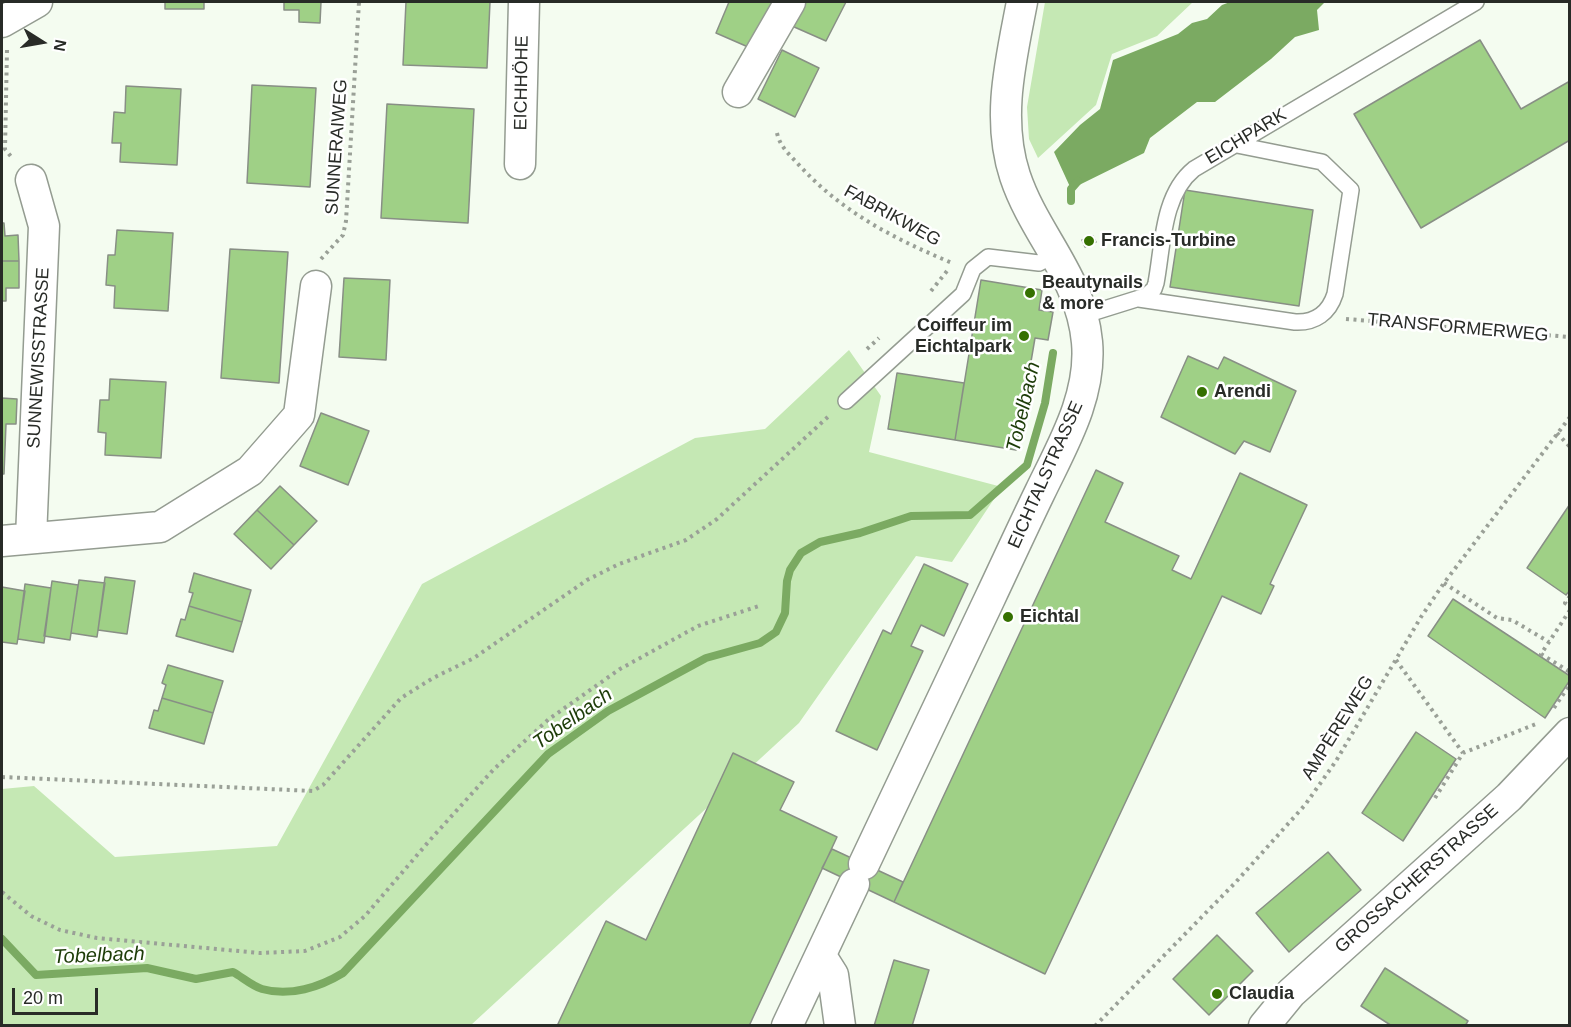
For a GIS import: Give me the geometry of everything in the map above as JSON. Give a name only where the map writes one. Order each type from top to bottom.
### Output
[{"type":"street","points":[[5,20],[37,2]]},
{"type":"street","name":"EICHHÖHE","points":[[520,164],[524,2]]},
{"type":"street","points":[[738,92],[790,2]]},
{"type":"street","name":"EICHTALSTRASSE","points":[[787,1026],[1078,411],[1086,373],[1087,343],[1082,316],[1070,279],[1024,197],[1009,156],[1004,122],[1006,87],[1022,2]]},
{"type":"street","name":"SUNNEWISSTRASSE","points":[[31,180],[44,226],[31,538]]},
{"type":"street","points":[[2,541],[160,527],[250,471],[299,415],[316,286]]},
{"type":"street","name":"GROSSACHERSTRASSE","points":[[1264,1026],[1291,993],[1509,797],[1561,722]]},
{"type":"street","points":[[821,956],[833,975],[840,1026]]},
{"type":"lane","name":"EICHPARK","points":[[1139,299],[1150,294],[1156,283],[1169,207],[1176,190],[1187,174],[1279,117],[1476,2]]},
{"type":"lane","points":[[1082,316],[1139,299],[1295,322],[1311,321],[1329,308],[1335,294],[1351,190],[1322,162],[1237,145]]},
{"type":"lane","points":[[846,401],[963,294],[973,269],[988,257],[1039,263],[1056,254]]},
{"type":"path","name":"SUNNERAIWEG","points":[[316,286],[320,260],[343,236],[346,221],[359,2]]},
{"type":"path","points":[[5,20],[5,149],[31,180]]},
{"type":"path","name":"FABRIKWEG","points":[[777,133],[780,144],[821,189],[839,204],[885,231],[953,263],[930,292]]},
{"type":"path","name":"TRANSFORMERWEG","points":[[1346,319],[1569,337]]},
{"type":"path","points":[[865,352],[882,335]]},
{"type":"path","points":[[2,777],[313,791],[322,785],[401,698],[424,683],[474,658],[587,580],[619,564],[686,540],[717,519],[846,401]]},
{"type":"path","name":"AMPÈREWEG","points":[[1095,1026],[1234,883],[1305,805],[1336,761],[1444,583],[1569,417]]},
{"type":"path","points":[[1557,434],[1569,447]]},
{"type":"path","points":[[1444,583],[1497,618],[1512,620],[1549,642]]},
{"type":"path","points":[[1569,596],[1565,603],[1569,608],[1542,654],[1569,672]]},
{"type":"path","points":[[2,892],[31,916],[60,930],[98,938],[260,953],[305,951],[340,937],[365,916],[494,770],[549,719],[620,669],[698,626],[762,605]]},
{"type":"path","points":[[1396,660],[1463,753]]},
{"type":"path","points":[[1561,722],[1569,684]]},
{"type":"path","points":[[1435,798],[1463,753],[1536,723]]},
{"type":"shaded area","points":[[1045,2],[1193,2],[1157,36],[1112,54],[1096,105],[1038,158],[1029,139],[1027,107]]},
{"type":"shaded area","points":[[1230,2],[1325,2],[1317,10],[1319,30],[1295,37],[1271,59],[1215,102],[1197,102],[1150,138],[1144,153],[1071,189],[1054,152],[1080,125],[1100,109],[1113,60],[1178,34],[1192,23],[1207,19],[1222,5]]},
{"type":"shaded area","points":[[849,350],[881,396],[869,452],[1002,487],[952,562],[916,556],[799,723],[471,1025],[2,1026],[2,789],[34,786],[115,857],[277,846],[422,584],[695,438],[765,429]]},
{"type":"building","points":[[165,2],[204,2],[204,9],[165,9]]},
{"type":"building","points":[[284,2],[321,2],[320,23],[299,22],[299,10],[284,10]]},
{"type":"building","points":[[406,2],[490,2],[487,68],[403,65]]},
{"type":"building","points":[[729,2],[775,2],[755,50],[716,33]]},
{"type":"building","points":[[804,2],[846,2],[826,41],[792,26]]},
{"type":"building","points":[[1480,40],[1521,109],[1570,81],[1570,140],[1421,228],[1354,114]]},
{"type":"building","points":[[782,50],[819,68],[795,117],[758,99]]},
{"type":"building","points":[[252,85],[316,88],[310,187],[247,183]]},
{"type":"building","points":[[126,86],[181,89],[177,165],[120,162],[121,143],[112,143],[114,112],[125,113]]},
{"type":"building","points":[[387,104],[474,109],[468,223],[381,218]]},
{"type":"building","points":[[1185,190],[1313,210],[1299,306],[1170,287]]},
{"type":"building","points":[[2,223],[4,223],[5,236],[18,235],[19,261],[2,261]]},
{"type":"building","points":[[117,230],[173,233],[168,311],[114,308],[115,286],[106,285],[108,255],[115,255]]},
{"type":"building","points":[[1093,236],[1096,242],[1085,247],[1082,240]]},
{"type":"building","points":[[230,249],[288,252],[279,383],[221,378]]},
{"type":"building","points":[[2,261],[19,261],[19,288],[6,288],[6,301],[2,301]]},
{"type":"building","points":[[344,278],[390,280],[386,360],[339,357]]},
{"type":"building","points":[[981,280],[1042,290],[1039,310],[1053,312],[1048,340],[1035,338],[1016,450],[955,440]]},
{"type":"building","points":[[1188,356],[1218,369],[1224,357],[1296,391],[1270,452],[1244,441],[1235,454],[1161,417]]},
{"type":"building","points":[[897,373],[964,383],[955,440],[888,429]]},
{"type":"building","points":[[110,379],[166,382],[161,458],[105,455],[106,433],[98,432],[100,400],[109,400]]},
{"type":"building","points":[[2,398],[17,399],[16,424],[6,424],[4,474],[2,474]]},
{"type":"building","points":[[321,413],[369,431],[348,485],[300,466]]},
{"type":"building","points":[[1096,470],[1123,483],[1105,522],[1179,556],[1172,570],[1191,579],[1240,473],[1307,505],[1270,584],[1274,586],[1261,614],[1222,596],[1045,974],[894,902]]},
{"type":"building","points":[[280,486],[317,521],[294,545],[257,510]]},
{"type":"building","points":[[1570,504],[1570,590],[1566,595],[1527,568]]},
{"type":"building","points":[[257,510],[294,545],[271,569],[234,534]]},
{"type":"building","points":[[924,564],[968,584],[944,636],[921,625],[911,646],[923,651],[877,750],[836,731],[883,630],[891,634]]},
{"type":"building","points":[[194,573],[251,590],[242,622],[189,606],[193,593],[189,592]]},
{"type":"building","points":[[105,577],[135,581],[127,634],[98,630]]},
{"type":"building","points":[[79,580],[105,583],[97,637],[71,633]]},
{"type":"building","points":[[52,581],[78,585],[70,640],[44,636]]},
{"type":"building","points":[[25,584],[51,588],[44,643],[18,639]]},
{"type":"building","points":[[2,587],[25,591],[17,644],[2,642]]},
{"type":"building","points":[[1453,599],[1570,676],[1570,680],[1545,718],[1428,636]]},
{"type":"building","points":[[189,606],[242,622],[233,652],[176,636],[181,619],[185,620]]},
{"type":"building","points":[[168,665],[223,681],[213,713],[162,698],[166,685],[162,683]]},
{"type":"building","points":[[162,698],[213,713],[204,744],[149,728],[154,710],[158,711]]},
{"type":"building","points":[[1416,732],[1456,759],[1403,841],[1362,813]]},
{"type":"building","points":[[733,753],[794,782],[780,810],[837,837],[749,1026],[557,1026],[606,921],[646,940]]},
{"type":"building","points":[[832,849],[903,882],[894,902],[822,868]]},
{"type":"building","points":[[1328,852],[1361,890],[1289,952],[1256,913]]},
{"type":"building","points":[[1217,935],[1253,971],[1209,1015],[1173,979]]},
{"type":"building","points":[[894,960],[929,970],[912,1026],[874,1026]]},
{"type":"building","points":[[1385,968],[1468,1021],[1465,1026],[1392,1026],[1361,1006]]},
{"type":"waterway","name":"Tobelbach","points":[[1071,201],[1071,189],[1078,181]]},
{"type":"waterway","name":"Tobelbach","points":[[2,939],[36,975],[147,968],[196,979],[233,972],[258,988],[283,992],[315,986],[343,973],[548,754],[608,711],[706,658],[760,643],[776,632],[785,613],[790,570],[801,553],[820,542],[860,533],[911,516],[970,515],[1027,465],[1045,403],[1053,353]]},
{"type":"place","name":"Francis-Turbine","points":[[1089,241]]},
{"type":"place","name":"Beautynails & more","points":[[1030,293]]},
{"type":"place","name":"Coiffeur im Eichtalpark","points":[[1024,336]]},
{"type":"place","name":"Arendi","points":[[1202,392]]},
{"type":"place","name":"Eichtal","points":[[1008,617]]},
{"type":"place","name":"Claudia","points":[[1217,994]]}]
